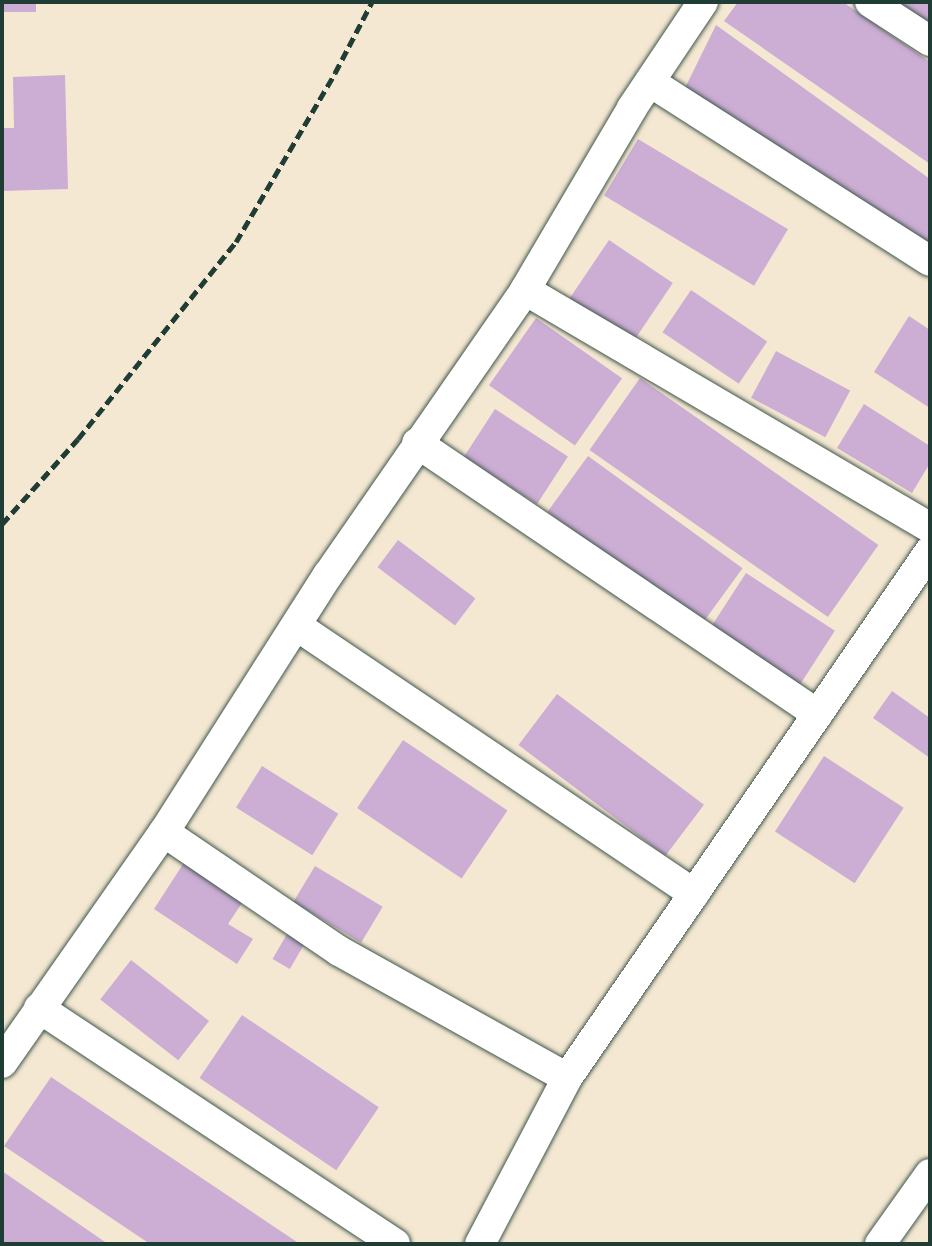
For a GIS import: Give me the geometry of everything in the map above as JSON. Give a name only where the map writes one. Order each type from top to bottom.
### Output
[{"type":"street","points":[[2,1063],[164,832],[417,443],[525,290],[650,82],[703,2]]},
{"type":"street","points":[[870,2],[930,41]]},
{"type":"street","points":[[650,82],[930,261]]},
{"type":"street","points":[[480,1244],[567,1078],[929,549],[525,290]]},
{"type":"street","points":[[417,443],[818,714]]},
{"type":"street","points":[[297,626],[694,894]]},
{"type":"street","points":[[164,832],[339,951],[567,1078]]},
{"type":"street","points":[[39,1008],[395,1244]]},
{"type":"street","points":[[880,1244],[930,1174]]},
{"type":"building","points":[[2,2],[36,2],[36,12],[2,12]]},
{"type":"building","points":[[738,2],[843,2],[930,62],[930,164],[724,21]]},
{"type":"building","points":[[894,2],[930,2],[930,26]]},
{"type":"building","points":[[716,25],[930,179],[930,252],[683,92]]},
{"type":"building","points":[[65,75],[68,189],[2,191],[2,128],[14,128],[13,77]]},
{"type":"building","points":[[638,139],[788,229],[754,286],[604,196]]},
{"type":"building","points":[[609,240],[673,283],[632,344],[568,301]]},
{"type":"building","points":[[691,290],[767,341],[739,384],[662,332]]},
{"type":"building","points":[[909,316],[930,330],[930,408],[874,372]]},
{"type":"building","points":[[536,318],[622,378],[575,445],[489,385]]},
{"type":"building","points":[[776,351],[850,390],[825,437],[751,398]]},
{"type":"building","points":[[640,378],[878,545],[828,617],[590,450]]},
{"type":"building","points":[[864,404],[930,446],[930,463],[912,493],[837,448]]},
{"type":"building","points":[[495,409],[568,456],[537,504],[464,457]]},
{"type":"building","points":[[588,456],[743,568],[702,624],[547,512]]},
{"type":"building","points":[[398,540],[475,598],[455,626],[378,567]]},
{"type":"building","points":[[746,573],[835,631],[797,689],[708,632]]},
{"type":"building","points":[[892,691],[930,718],[930,758],[873,718]]},
{"type":"building","points":[[557,694],[704,805],[665,856],[518,745]]},
{"type":"building","points":[[403,740],[507,810],[462,878],[357,808]]},
{"type":"building","points":[[824,756],[904,808],[855,883],[775,831]]},
{"type":"building","points":[[262,766],[338,814],[312,855],[236,808]]},
{"type":"building","points":[[185,861],[244,900],[228,924],[253,939],[237,964],[154,909]]},
{"type":"building","points":[[315,866],[383,907],[361,943],[293,902]]},
{"type":"building","points":[[291,927],[308,937],[290,969],[272,959]]},
{"type":"building","points":[[131,960],[209,1021],[178,1060],[100,999]]},
{"type":"building","points":[[242,1015],[379,1107],[336,1170],[200,1078]]},
{"type":"building","points":[[51,1077],[300,1244],[150,1244],[4,1146]]},
{"type":"building","points":[[2,1171],[108,1244],[2,1244]]},
{"type":"railway","points":[[2,524],[78,439],[236,242],[335,73],[372,2]]}]
